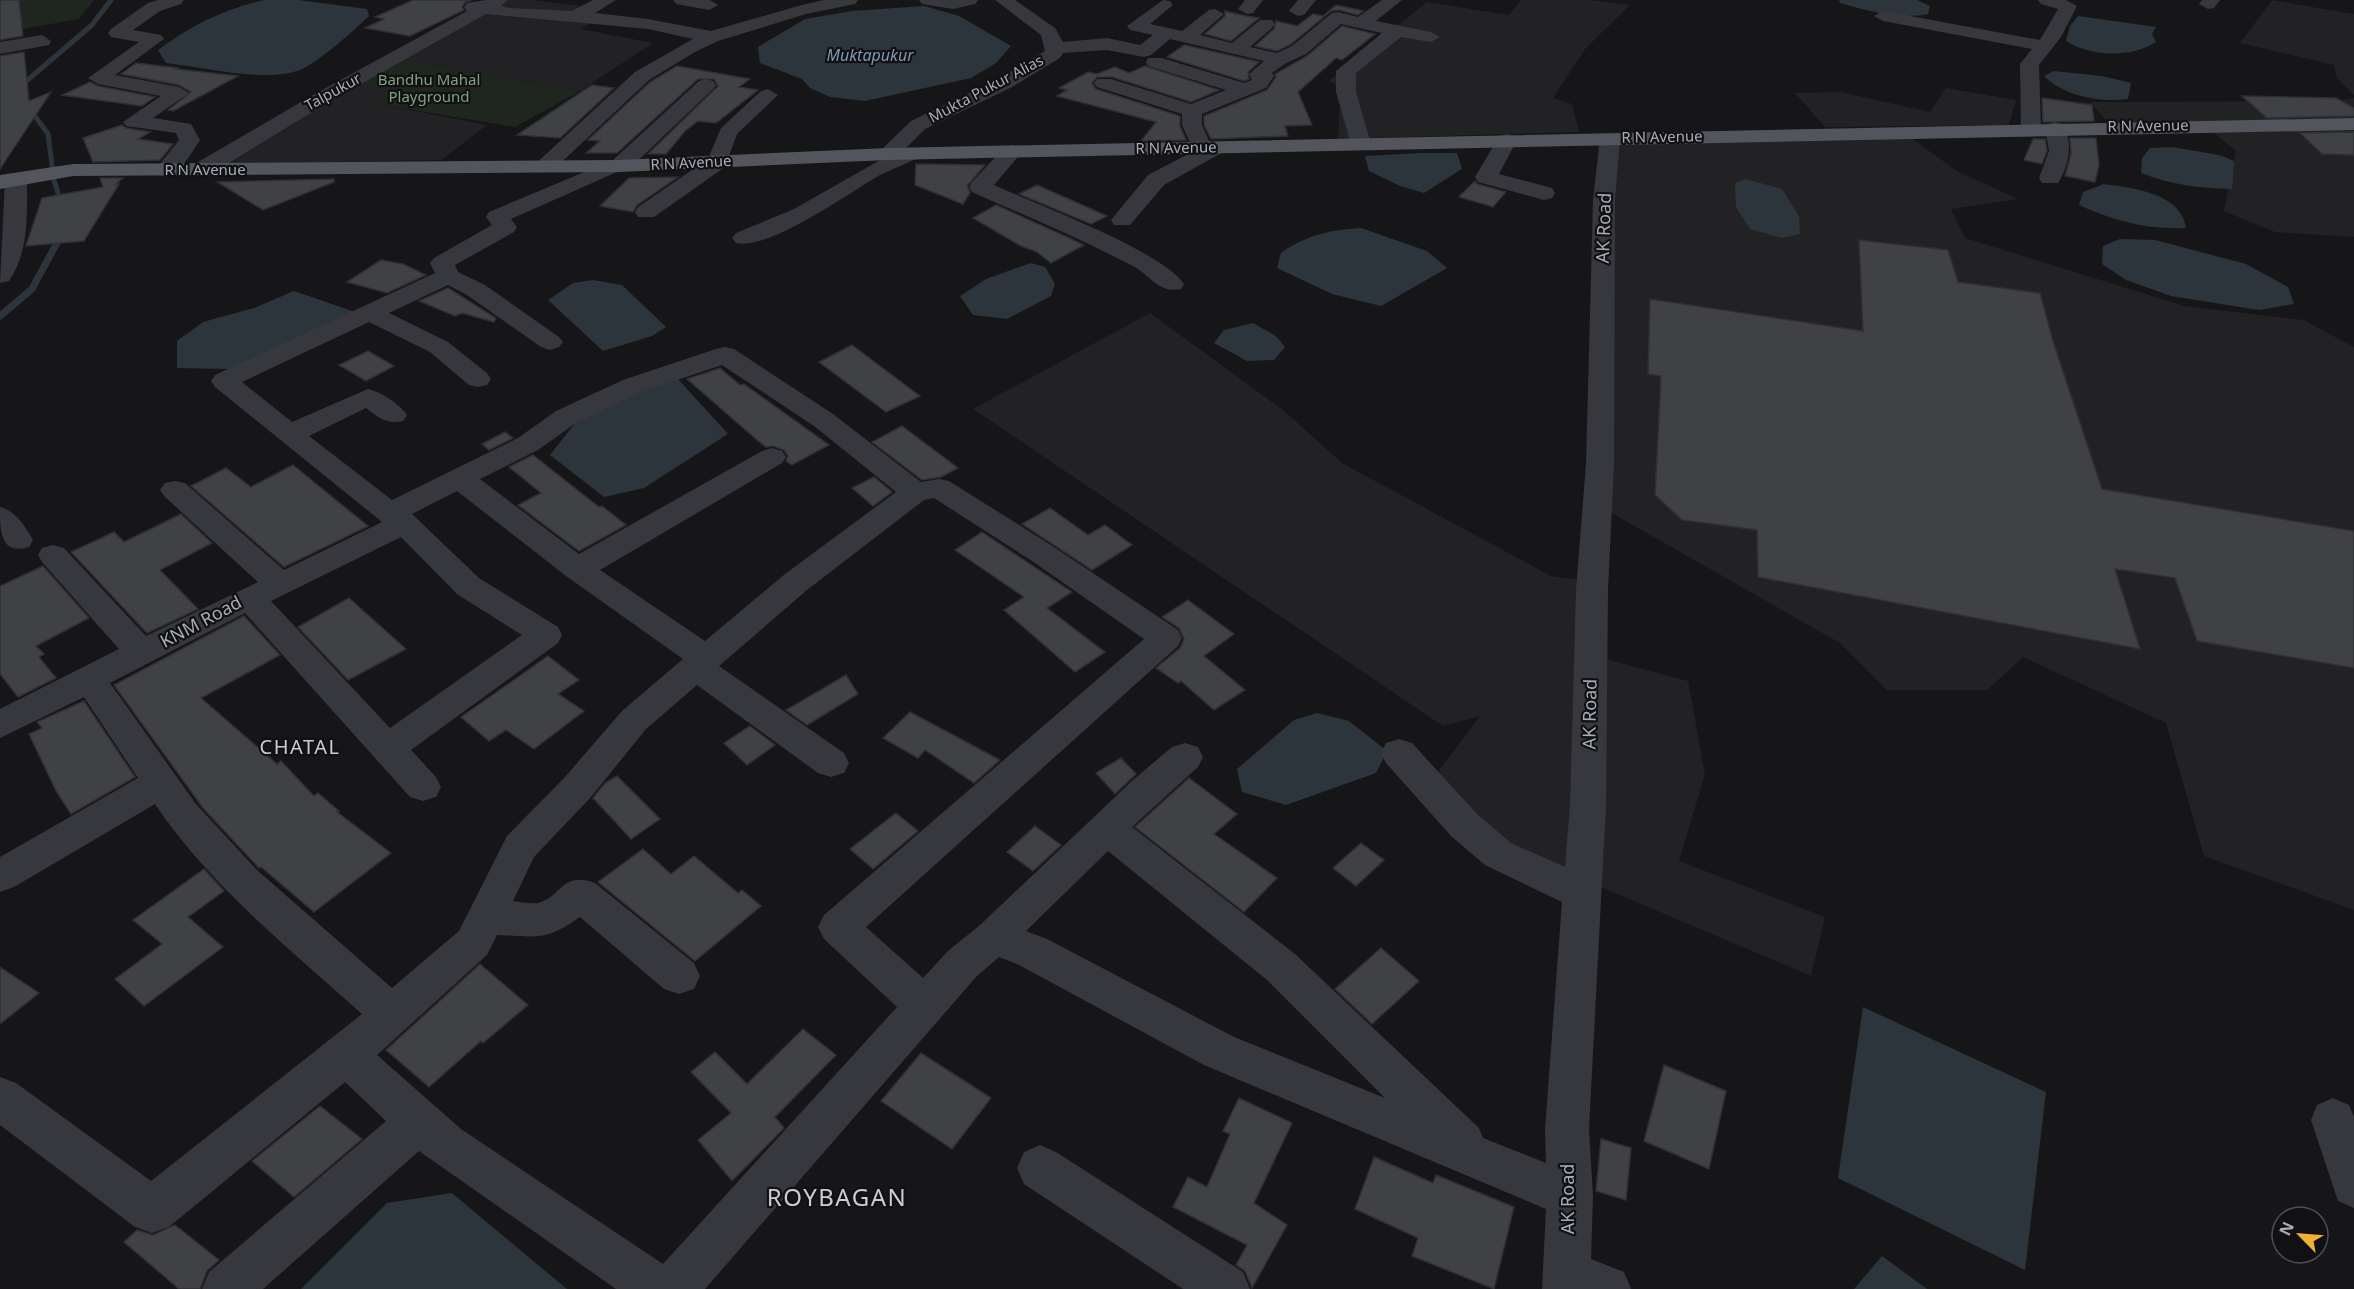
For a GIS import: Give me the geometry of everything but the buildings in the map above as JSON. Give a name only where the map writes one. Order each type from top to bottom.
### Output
[{"type":"main road","name":"R N Avenue","points":[[8,182],[71,170],[615,166],[1012,151],[2055,128],[2354,124]]},
{"type":"street","points":[[166,170],[190,140],[184,128],[133,122],[179,93],[98,78],[154,39],[117,33],[154,7],[175,0]]},
{"type":"street","points":[[452,0],[482,10],[575,16],[648,24],[712,38]]},
{"type":"street","name":"Talpukur","points":[[201,170],[320,99],[499,0]]},
{"type":"street","points":[[575,16],[607,0]]},
{"type":"street","points":[[682,0],[709,5]]},
{"type":"street","points":[[543,167],[642,76],[688,48],[712,38],[802,10],[849,0]]},
{"type":"street","points":[[928,0],[952,4],[969,0]]},
{"type":"street","name":"Mukta Pukur Alias","points":[[888,154],[918,125],[1003,84],[1053,54],[1056,48],[1049,32],[1004,0]]},
{"type":"street","points":[[1361,24],[1393,0]]},
{"type":"street","points":[[2031,129],[2029,64],[2044,46],[2068,3],[2047,0]]},
{"type":"street","points":[[1164,5],[1136,26],[1279,59]]},
{"type":"street","points":[[1186,37],[1215,14]]},
{"type":"street","points":[[1883,16],[2044,46]]},
{"type":"street","points":[[1104,83],[1192,111],[1259,84],[1264,76],[1259,74],[1279,59],[1299,51],[1338,17],[1431,38]]},
{"type":"street","points":[[1236,49],[1266,24]]},
{"type":"street","points":[[1361,144],[1346,92],[1346,72],[1397,31]]},
{"type":"street","points":[[1056,48],[1107,44],[1144,51],[1167,33]]},
{"type":"street","points":[[0,48],[42,41]]},
{"type":"street","points":[[1155,62],[1245,90]]},
{"type":"street","points":[[550,342],[476,290],[448,276],[442,263],[506,227],[497,217],[615,166],[706,85]]},
{"type":"street","points":[[646,212],[717,162],[728,132],[768,95]]},
{"type":"street","points":[[1122,220],[1156,180],[1210,147],[1192,125],[1192,111]]},
{"type":"street","points":[[2049,178],[2060,151],[2055,128]]},
{"type":"street","name":"AK Road","points":[[1580,1284],[1570,1196],[1568,1129],[1588,805],[1592,590],[1600,464],[1604,200],[1610,138]]},
{"type":"street","points":[[1507,140],[1486,177],[1544,193]]},
{"type":"street","points":[[1012,151],[980,187],[1144,262],[1172,284]]},
{"type":"street","points":[[744,238],[802,214],[874,170],[911,154]]},
{"type":"street","points":[[0,276],[7,266],[15,224],[8,182]]},
{"type":"street","points":[[388,748],[546,635],[468,586],[398,518],[364,494],[224,381],[448,276]]},
{"type":"street","points":[[370,313],[439,347],[478,379]]},
{"type":"street","name":"KNM Road","points":[[0,725],[249,597],[281,585],[398,518],[459,478],[528,444],[566,417],[623,391],[725,355],[778,387],[857,442],[915,493]]},
{"type":"street","points":[[290,434],[368,397],[393,415]]},
{"type":"street","points":[[577,569],[772,457]]},
{"type":"street","points":[[459,478],[831,763]]},
{"type":"street","points":[[0,1098],[152,1210],[346,1055],[473,943],[520,847],[578,787],[634,720],[796,582],[915,493],[939,488],[1043,554],[1166,638],[838,927],[925,1006]]},
{"type":"street","points":[[175,490],[281,585]]},
{"type":"street","points":[[53,555],[142,653]]},
{"type":"street","points":[[249,597],[423,787]]},
{"type":"street","points":[[90,680],[183,815],[243,882],[391,1014]]},
{"type":"street","points":[[1399,753],[1464,825],[1498,854],[1582,893]]},
{"type":"street","points":[[673,1289],[962,964],[994,937],[1146,790],[1185,757]]},
{"type":"street","points":[[0,876],[161,783]]},
{"type":"street","points":[[1107,829],[1281,967],[1475,1155]]},
{"type":"street","points":[[485,917],[545,920],[581,896],[679,976]]},
{"type":"street","points":[[994,937],[1033,952],[1219,1051],[1570,1196]]},
{"type":"street","points":[[346,1055],[445,1145],[658,1289]]},
{"type":"street","points":[[2333,1120],[2354,1185]]},
{"type":"street","points":[[226,1289],[420,1121]]},
{"type":"street","points":[[1040,1168],[1226,1289]]},
{"type":"shaded area","points":[[503,0],[531,0],[590,7],[571,17],[595,21],[580,29],[653,43],[580,91],[399,59],[360,80]]},
{"type":"shaded area","points":[[1521,0],[1591,0],[1630,5],[1585,49],[1553,98],[1572,104],[1579,132],[1338,139],[1341,88],[1329,81],[1427,2],[1509,15]]},
{"type":"shaded area","points":[[2272,0],[2354,14],[2354,95],[2337,78],[2334,65],[2240,43]]},
{"type":"shaded area","points":[[355,83],[396,90],[373,103],[487,125],[441,160],[221,164],[275,128]]},
{"type":"shaded area","points":[[1946,88],[2016,100],[2009,125],[1825,127],[1795,93],[1840,92],[1930,112]]},
{"type":"shaded area","points":[[2354,98],[2354,121],[2108,122],[2089,102],[2338,101]]},
{"type":"shaded area","points":[[2354,127],[2354,237],[2275,232],[2224,211],[2236,151],[2209,129]]},
{"type":"shaded area","points":[[1907,135],[1957,171],[2018,199],[1951,209],[1965,238],[2184,306],[2304,320],[2354,347],[2354,910],[2204,856],[2166,723],[2023,657],[1987,690],[1887,690],[1840,643],[1610,512],[1602,140]]},
{"type":"shaded area","points":[[1150,313],[1283,410],[1342,463],[1551,576],[1581,580],[1579,652],[1688,681],[1705,774],[1679,861],[1825,917],[1811,976],[1504,846],[1434,777],[1480,716],[1443,726],[973,409]]},
{"type":"green space","points":[[0,0],[94,0],[79,19],[0,33]]},
{"type":"green space","name":"Bandhu Mahal Playground","points":[[399,59],[580,91],[515,127],[372,103],[395,90],[354,84]]},
{"type":"water","points":[[264,0],[298,0],[367,9],[369,16],[316,61],[300,70],[286,74],[252,75],[166,63],[158,50],[208,19]]},
{"type":"water","points":[[1839,0],[1917,0],[1930,6],[1928,14],[1905,16],[1872,12],[1840,3]]},
{"type":"water","name":"Muktapukur","points":[[924,6],[959,16],[1011,46],[996,63],[971,78],[865,101],[830,97],[810,88],[802,79],[760,63],[758,47],[805,19],[852,11]]},
{"type":"water","points":[[2078,16],[2156,27],[2152,34],[2156,42],[2135,51],[2123,53],[2099,53],[2087,50],[2066,41],[2070,26]]},
{"type":"water","points":[[2054,71],[2102,76],[2131,83],[2128,99],[2094,99],[2072,93],[2052,83],[2044,76]]},
{"type":"water","points":[[2172,147],[2219,155],[2234,161],[2232,189],[2186,185],[2141,173],[2142,158],[2150,148]]},
{"type":"water","points":[[1457,153],[1462,169],[1424,193],[1400,186],[1369,171],[1365,156]]},
{"type":"water","points":[[1746,179],[1782,189],[1799,216],[1800,234],[1782,238],[1750,229],[1736,207],[1735,183]]},
{"type":"water","points":[[2104,184],[2141,190],[2166,200],[2182,216],[2186,228],[2158,228],[2131,223],[2105,216],[2079,205],[2083,192]]},
{"type":"water","points":[[1361,228],[1427,251],[1447,268],[1381,306],[1332,294],[1277,268],[1281,253],[1300,242],[1329,232]]},
{"type":"water","points":[[2120,239],[2155,240],[2246,264],[2288,287],[2294,304],[2259,310],[2171,296],[2126,280],[2102,264],[2103,246]]},
{"type":"water","points":[[1031,263],[1045,267],[1055,284],[1051,296],[1007,319],[973,315],[960,296],[986,279]]},
{"type":"water","points":[[593,280],[622,285],[666,327],[652,336],[603,351],[548,300],[573,283]]},
{"type":"water","points":[[294,291],[358,313],[229,369],[177,368],[177,341],[203,322],[254,308]]},
{"type":"water","points":[[1253,323],[1276,336],[1285,347],[1274,360],[1247,361],[1214,343],[1224,330]]},
{"type":"water","points":[[678,379],[728,434],[644,488],[604,497],[550,455],[575,423],[659,381]]},
{"type":"water","points":[[1317,713],[1349,721],[1387,751],[1376,773],[1286,805],[1242,792],[1237,769],[1294,720]]},
{"type":"water","points":[[1863,1007],[2046,1092],[2025,1270],[1838,1178]]},
{"type":"water","points":[[452,1193],[567,1289],[301,1289],[387,1203]]},
{"type":"water","points":[[1882,1256],[1927,1289],[1854,1289]]},
{"type":"waterway","points":[[25,91],[24,83],[92,25],[111,0]]},
{"type":"waterway","points":[[29,108],[48,134],[54,180],[62,206]]},
{"type":"waterway","points":[[0,316],[32,289],[59,239],[60,232]]},
{"type":"district","name":"CHATAL","points":[[300,747]]},
{"type":"district","name":"ROYBAGAN","points":[[837,1198]]}]
